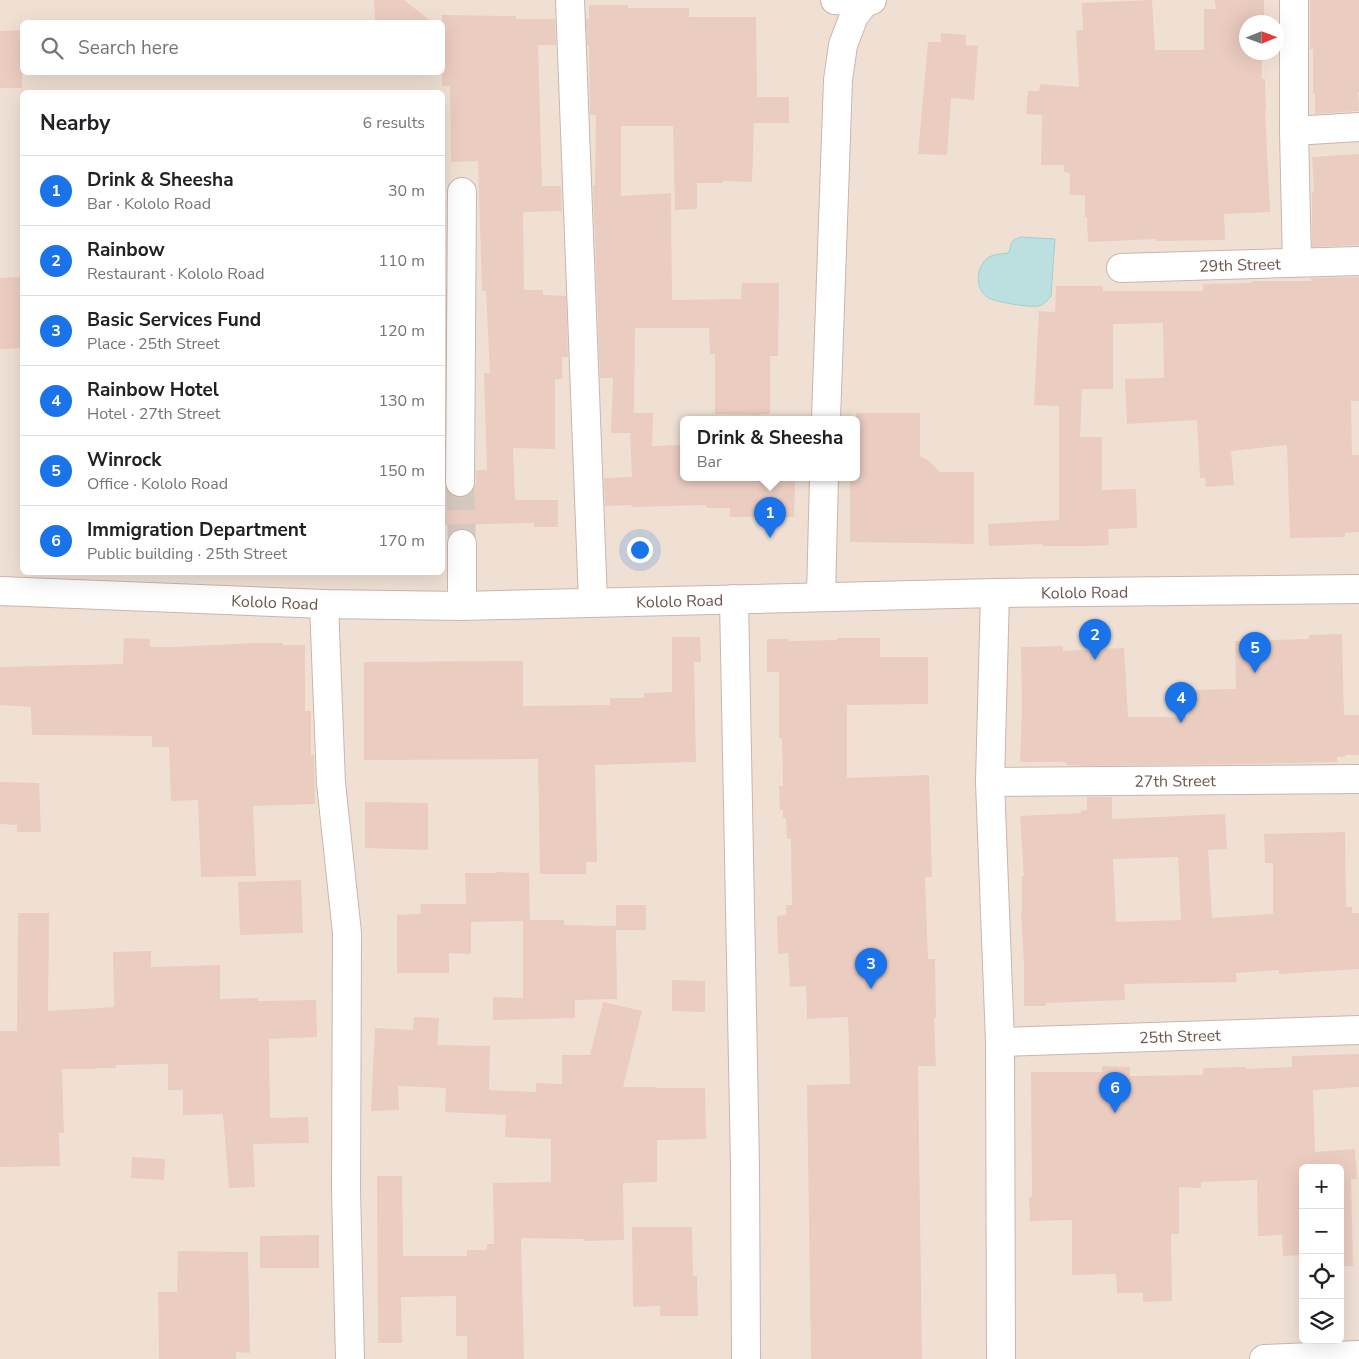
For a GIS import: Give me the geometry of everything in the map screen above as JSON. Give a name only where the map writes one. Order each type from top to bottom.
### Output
[{"type":"street","points":[[570,0],[593,602]]},
{"type":"street","points":[[835,0],[868,1]]},
{"type":"street","points":[[1294,0],[1297,262]]},
{"type":"street","points":[[826,416],[838,80],[842,45],[854,16],[868,1]]},
{"type":"street","points":[[1294,131],[1359,127]]},
{"type":"street","points":[[460,482],[462,192]]},
{"type":"street","name":"29th Street","points":[[1121,268],[1359,261]]},
{"type":"street","points":[[821,596],[824,481]]},
{"type":"street","points":[[462,544],[462,606]]},
{"type":"street","name":"Kololo Road","points":[[0,591],[324,604],[462,606],[821,596],[1359,589]]},
{"type":"street","points":[[995,593],[990,782],[1000,1042],[1001,1359]]},
{"type":"street","points":[[734,599],[745,1166],[746,1359]]},
{"type":"street","points":[[324,604],[331,783],[347,933],[346,1190],[350,1359]]},
{"type":"street","name":"27th Street","points":[[990,782],[1359,779]]},
{"type":"street","name":"25th Street","points":[[1000,1042],[1359,1030]]},
{"type":"street","points":[[1264,1359],[1359,1355]]},
{"type":"shaded area","points":[[0,0],[1359,0],[1359,1359],[0,1359]]},
{"type":"water","points":[[1021,237],[1055,239],[1051,296],[1039,306],[1013,304],[991,299],[983,293],[978,282],[979,271],[985,261],[993,255],[1008,253],[1012,242]]},
{"type":"building","points":[[374,0],[404,0],[429,20],[375,20]]},
{"type":"building","points":[[1152,0],[1155,50],[1204,50],[1204,9],[1216,9],[1215,0],[1264,0],[1264,15],[1239,15],[1239,60],[1262,60],[1262,79],[1265,79],[1270,212],[1224,214],[1225,240],[1156,241],[1156,239],[1088,242],[1085,195],[1070,195],[1070,173],[1064,172],[1064,165],[1041,165],[1042,115],[1026,114],[1028,91],[1039,91],[1040,84],[1079,87],[1076,31],[1083,30],[1082,3]]},
{"type":"building","points":[[1310,0],[1359,0],[1359,111],[1315,114],[1313,49],[1310,49]]},
{"type":"building","points":[[589,5],[628,5],[628,8],[689,8],[689,17],[756,17],[757,97],[789,97],[789,123],[754,123],[752,182],[723,181],[723,183],[697,183],[697,209],[675,210],[673,126],[621,126],[621,196],[671,193],[672,300],[741,299],[742,283],[779,283],[778,356],[770,356],[770,414],[715,414],[715,354],[710,354],[709,328],[635,328],[634,413],[653,413],[652,446],[680,445],[680,481],[795,481],[794,517],[730,517],[730,508],[706,508],[706,505],[605,506],[604,478],[632,477],[630,433],[611,433],[613,378],[600,378],[593,185],[595,185],[596,115],[590,115],[589,45],[587,45],[586,19],[589,19]]},
{"type":"building","points":[[442,15],[516,16],[516,19],[555,19],[556,45],[538,45],[542,186],[561,186],[562,211],[523,212],[524,290],[543,290],[543,295],[566,296],[568,357],[562,357],[562,379],[555,379],[555,449],[513,448],[515,500],[558,500],[558,527],[534,527],[534,523],[445,525],[445,485],[453,496],[460,498],[468,495],[474,489],[476,470],[487,470],[484,373],[490,373],[486,291],[482,291],[478,161],[451,162],[450,86],[442,86],[442,75],[445,75],[445,20],[442,20]]},
{"type":"building","points":[[20,30],[20,75],[22,75],[22,88],[0,88],[0,31]]},
{"type":"building","points":[[941,33],[966,35],[966,45],[978,46],[974,100],[951,98],[947,155],[918,154],[928,42],[941,42]]},
{"type":"building","points":[[1359,154],[1359,245],[1312,247],[1312,192],[1314,192],[1312,157]]},
{"type":"building","points":[[20,277],[20,348],[0,349],[0,278]]},
{"type":"building","points":[[1359,277],[1359,401],[1351,401],[1352,455],[1359,455],[1359,532],[1345,533],[1345,537],[1290,538],[1287,445],[1231,451],[1234,485],[1206,487],[1205,478],[1200,478],[1197,420],[1127,424],[1125,379],[1164,378],[1163,323],[1113,324],[1113,389],[1082,389],[1080,437],[1102,437],[1102,490],[1136,489],[1137,528],[1108,529],[1109,545],[1043,546],[1043,544],[989,546],[988,524],[1059,520],[1059,406],[1034,405],[1039,311],[1055,312],[1056,286],[1103,286],[1103,291],[1203,291],[1203,284],[1252,283],[1252,281],[1311,281],[1311,278]]},
{"type":"building","points":[[856,413],[920,413],[920,456],[929,461],[940,472],[974,472],[974,544],[850,542],[850,481],[860,481],[860,416],[856,416]]},
{"type":"building","points":[[1342,634],[1344,715],[1359,715],[1359,755],[1337,757],[1337,762],[1245,764],[1087,766],[1066,765],[1066,762],[1020,762],[1022,708],[1021,647],[1063,646],[1063,651],[1124,648],[1128,717],[1188,717],[1188,690],[1236,689],[1235,641],[1309,639],[1309,635]]},
{"type":"building","points":[[672,637],[700,637],[701,662],[694,662],[696,762],[595,765],[597,862],[586,862],[586,874],[540,874],[538,759],[364,760],[364,662],[523,661],[523,706],[610,705],[610,698],[644,698],[644,693],[672,692]]},
{"type":"building","points":[[124,638],[150,639],[150,647],[254,643],[305,645],[305,711],[311,711],[311,755],[314,755],[315,804],[253,806],[256,876],[201,877],[198,800],[171,801],[169,747],[152,747],[152,736],[32,735],[31,707],[0,705],[0,667],[123,664]]},
{"type":"building","points":[[837,638],[880,638],[880,657],[928,657],[928,704],[847,705],[847,778],[929,775],[932,877],[925,877],[928,959],[935,959],[936,1018],[934,1018],[936,1066],[918,1066],[922,1359],[811,1359],[807,1085],[850,1084],[848,1017],[807,1019],[806,986],[790,987],[788,953],[778,954],[777,916],[786,915],[786,905],[792,905],[791,839],[787,839],[786,818],[783,818],[783,810],[780,810],[779,786],[783,786],[782,738],[779,738],[779,672],[767,672],[767,639],[789,639],[789,641],[837,640]]},
{"type":"building","points":[[0,782],[39,783],[41,832],[17,832],[17,825],[0,824]]},
{"type":"building","points":[[1087,797],[1112,797],[1112,819],[1225,814],[1227,849],[1208,850],[1212,918],[1273,914],[1273,863],[1265,863],[1264,834],[1345,832],[1346,907],[1352,907],[1352,913],[1359,913],[1359,969],[1279,974],[1279,970],[1236,973],[1237,982],[1124,984],[1125,1000],[1046,1003],[1046,1006],[1024,1006],[1021,913],[1022,876],[1024,876],[1020,816],[1081,813],[1081,811],[1087,810]],"holes":[[[1178,857],[1181,920],[1116,922],[1113,859]]]},
{"type":"building","points":[[365,802],[428,803],[428,850],[365,848]]},
{"type":"building","points":[[465,873],[529,873],[530,920],[564,920],[564,925],[616,926],[616,905],[646,905],[646,930],[616,930],[617,999],[575,1000],[575,1018],[493,1020],[493,997],[523,998],[523,921],[471,922],[471,954],[449,953],[449,973],[397,973],[397,915],[420,914],[421,904],[466,904]]},
{"type":"building","points":[[301,880],[303,933],[240,935],[238,882]]},
{"type":"building","points":[[18,913],[49,913],[48,1011],[114,1007],[113,952],[151,951],[151,967],[220,965],[220,999],[258,998],[258,1001],[316,1000],[317,1037],[269,1039],[270,1118],[308,1117],[309,1143],[253,1144],[255,1187],[229,1188],[223,1114],[183,1115],[183,1090],[168,1090],[168,1064],[116,1065],[116,1068],[96,1069],[62,1069],[64,1133],[59,1133],[60,1166],[0,1167],[0,1031],[17,1031]]},
{"type":"building","points":[[672,980],[705,981],[705,1012],[672,1011]]},
{"type":"building","points":[[603,1002],[642,1011],[623,1087],[705,1088],[706,1139],[657,1140],[657,1182],[623,1183],[624,1240],[585,1241],[584,1239],[521,1238],[524,1359],[467,1359],[467,1336],[456,1336],[456,1296],[401,1297],[402,1343],[378,1343],[377,1176],[402,1176],[403,1256],[467,1256],[467,1250],[487,1250],[487,1244],[494,1244],[493,1183],[551,1182],[551,1139],[505,1137],[506,1115],[445,1112],[446,1088],[398,1086],[399,1110],[371,1111],[375,1028],[413,1030],[414,1017],[439,1018],[437,1045],[490,1046],[489,1090],[536,1092],[536,1083],[562,1084],[562,1055],[590,1055]]},
{"type":"building","points":[[1359,1054],[1359,1087],[1313,1090],[1315,1152],[1355,1149],[1357,1179],[1351,1179],[1353,1266],[1344,1266],[1344,1164],[1299,1164],[1299,1255],[1283,1256],[1282,1235],[1258,1236],[1257,1180],[1201,1182],[1201,1188],[1179,1187],[1179,1234],[1171,1234],[1172,1301],[1143,1302],[1143,1293],[1117,1293],[1116,1274],[1072,1275],[1072,1220],[1030,1221],[1029,1197],[1032,1197],[1031,1072],[1102,1072],[1102,1066],[1130,1067],[1130,1076],[1203,1075],[1203,1068],[1292,1067],[1292,1056]]},
{"type":"building","points":[[132,1157],[165,1159],[164,1180],[131,1178]]},
{"type":"building","points":[[632,1227],[692,1227],[693,1276],[697,1276],[698,1316],[660,1316],[660,1306],[633,1307]]},
{"type":"building","points":[[319,1235],[319,1268],[260,1268],[260,1236]]},
{"type":"building","points":[[178,1251],[248,1252],[250,1353],[236,1352],[236,1359],[159,1359],[158,1292],[177,1292]]},
{"type":"tunnel","points":[[460,482],[462,544]]},
{"type":"place","name":"Drink & Sheesha","points":[[770,538]]},
{"type":"place","name":"Rainbow","points":[[1095,660]]},
{"type":"place","name":"Winrock","points":[[1255,673]]},
{"type":"place","name":"Rainbow Hotel","points":[[1181,723]]},
{"type":"place","name":"Basic Services Fund","points":[[871,989]]},
{"type":"place","name":"Immigration Department","points":[[1115,1113]]}]
